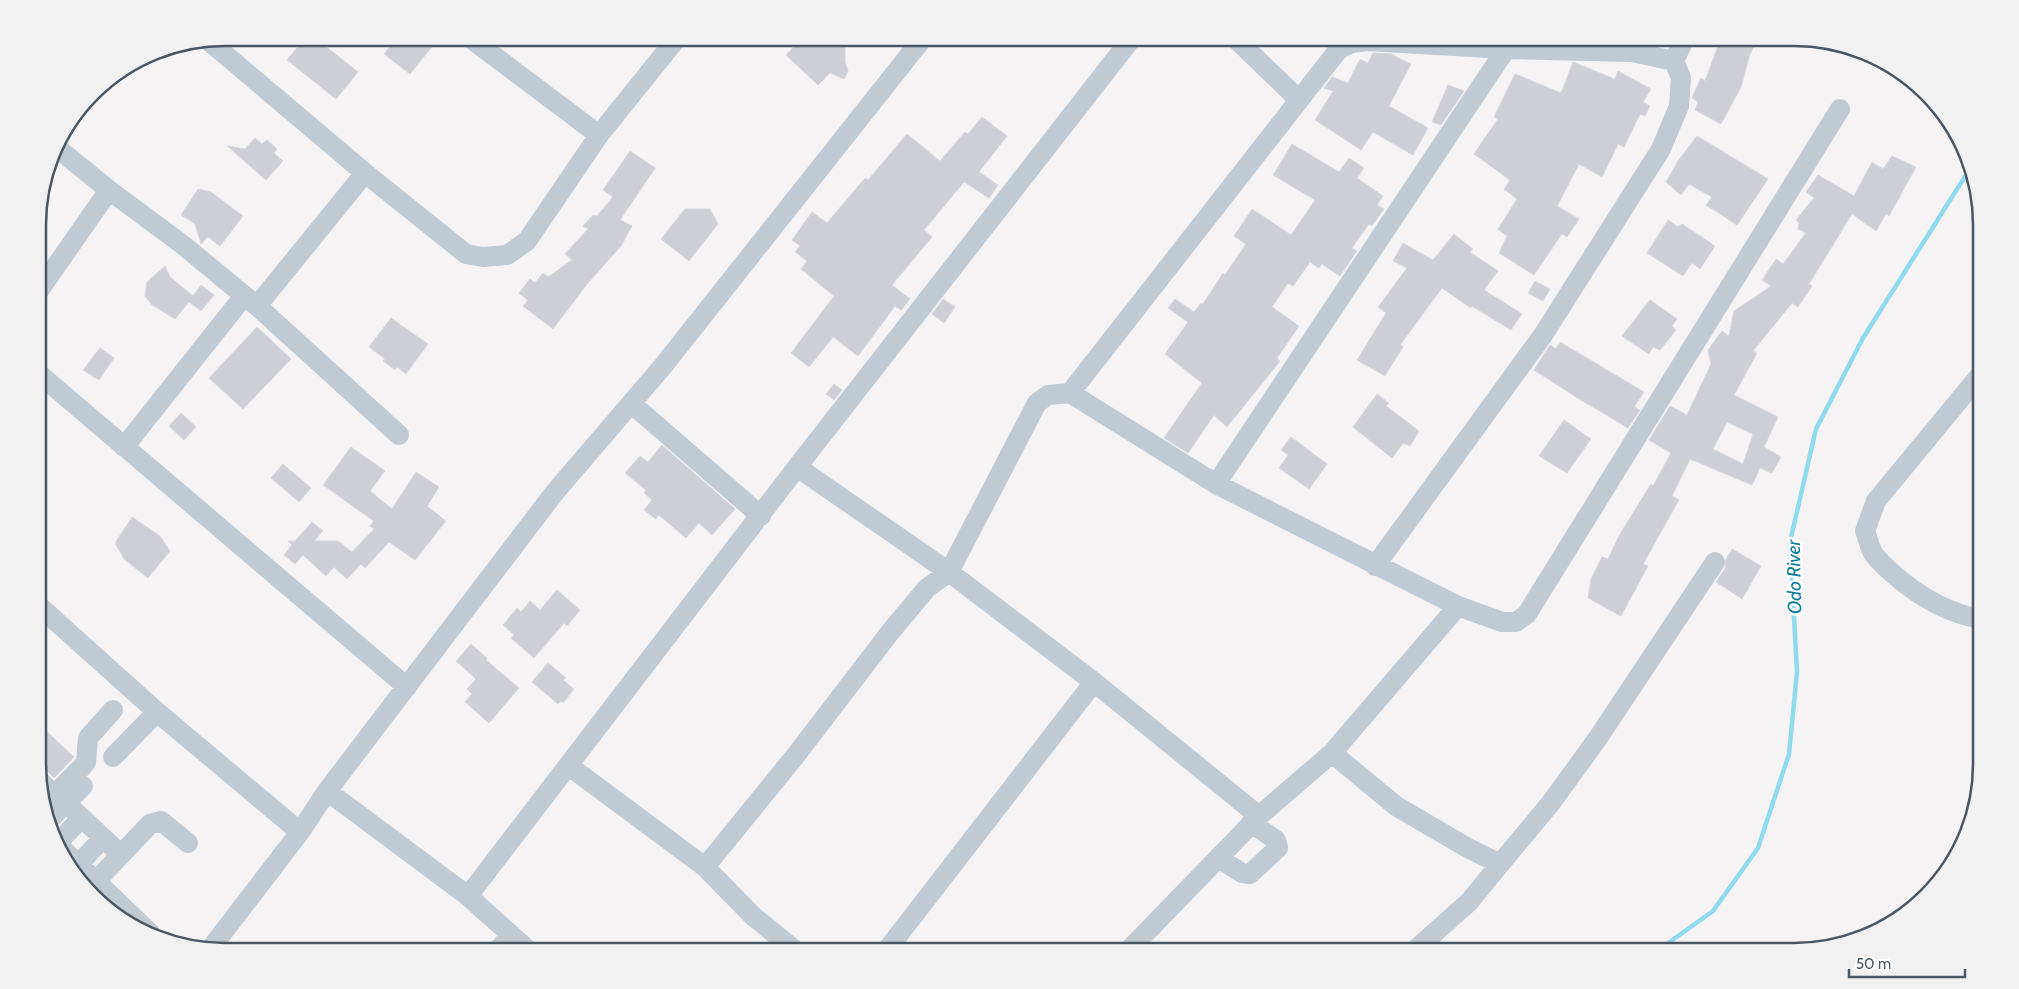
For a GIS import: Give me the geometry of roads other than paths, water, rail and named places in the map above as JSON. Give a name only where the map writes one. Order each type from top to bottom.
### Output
[{"type":"street","points":[[481,46],[599,136]]},
{"type":"street","points":[[216,47],[365,173],[466,254],[483,257],[507,255],[527,241],[599,136],[671,46]]},
{"type":"street","points":[[216,942],[300,832],[327,791],[555,492],[632,404],[917,46]]},
{"type":"street","points":[[468,896],[797,467],[1126,46]]},
{"type":"street","points":[[1243,46],[1298,99]]},
{"type":"street","points":[[1070,393],[1298,99],[1339,49],[1346,46]]},
{"type":"street","points":[[1460,46],[1632,52],[1674,61]]},
{"type":"street","points":[[1375,566],[1543,335],[1661,149],[1679,106],[1681,78],[1674,61],[1681,46]]},
{"type":"street","points":[[1216,484],[1506,49]]},
{"type":"street","points":[[705,867],[796,755],[891,631],[927,588],[949,572],[1037,403],[1048,395],[1070,393],[1216,484],[1375,566],[1458,606],[1502,622],[1516,622],[1527,614],[1840,109]]},
{"type":"street","points":[[62,152],[109,190],[183,245],[251,301],[399,434]]},
{"type":"street","points":[[124,447],[365,173]]},
{"type":"street","points":[[46,281],[109,190]]},
{"type":"street","points":[[1973,383],[1876,501],[1865,531],[1873,554],[1905,584],[1927,600],[1946,610],[1973,618]]},
{"type":"street","points":[[46,385],[124,447],[407,686]]},
{"type":"street","points":[[632,404],[761,516]]},
{"type":"street","points":[[797,467],[949,572],[1094,682],[1255,820],[1276,840],[1278,848],[1250,874],[1242,873],[1218,858]]},
{"type":"street","points":[[1423,943],[1469,902],[1550,804],[1598,738],[1715,562]]},
{"type":"street","points":[[1136,943],[1255,820],[1332,753],[1458,606]]},
{"type":"street","points":[[46,612],[157,712],[300,832]]},
{"type":"street","points":[[892,943],[1094,682]]},
{"type":"street","points":[[55,801],[86,762],[88,738],[114,710]]},
{"type":"street","points":[[113,757],[157,712]]},
{"type":"street","points":[[1332,753],[1396,806],[1466,847],[1500,864]]},
{"type":"street","points":[[569,766],[705,867],[753,916],[786,943]]},
{"type":"street","points":[[55,801],[83,786]]},
{"type":"street","points":[[327,791],[468,896],[520,943]]},
{"type":"street","points":[[55,801],[81,818],[108,842],[78,865],[124,912]]},
{"type":"street","points":[[63,838],[81,818]]},
{"type":"street","points":[[96,882],[150,824],[161,821],[188,843]]},
{"type":"street","points":[[504,943],[511,935]]},
{"type":"waterway","name":"Odo River","points":[[1668,943],[1713,911],[1758,848],[1789,754],[1797,672],[1790,542],[1816,429],[1863,338],[1966,175]]}]
